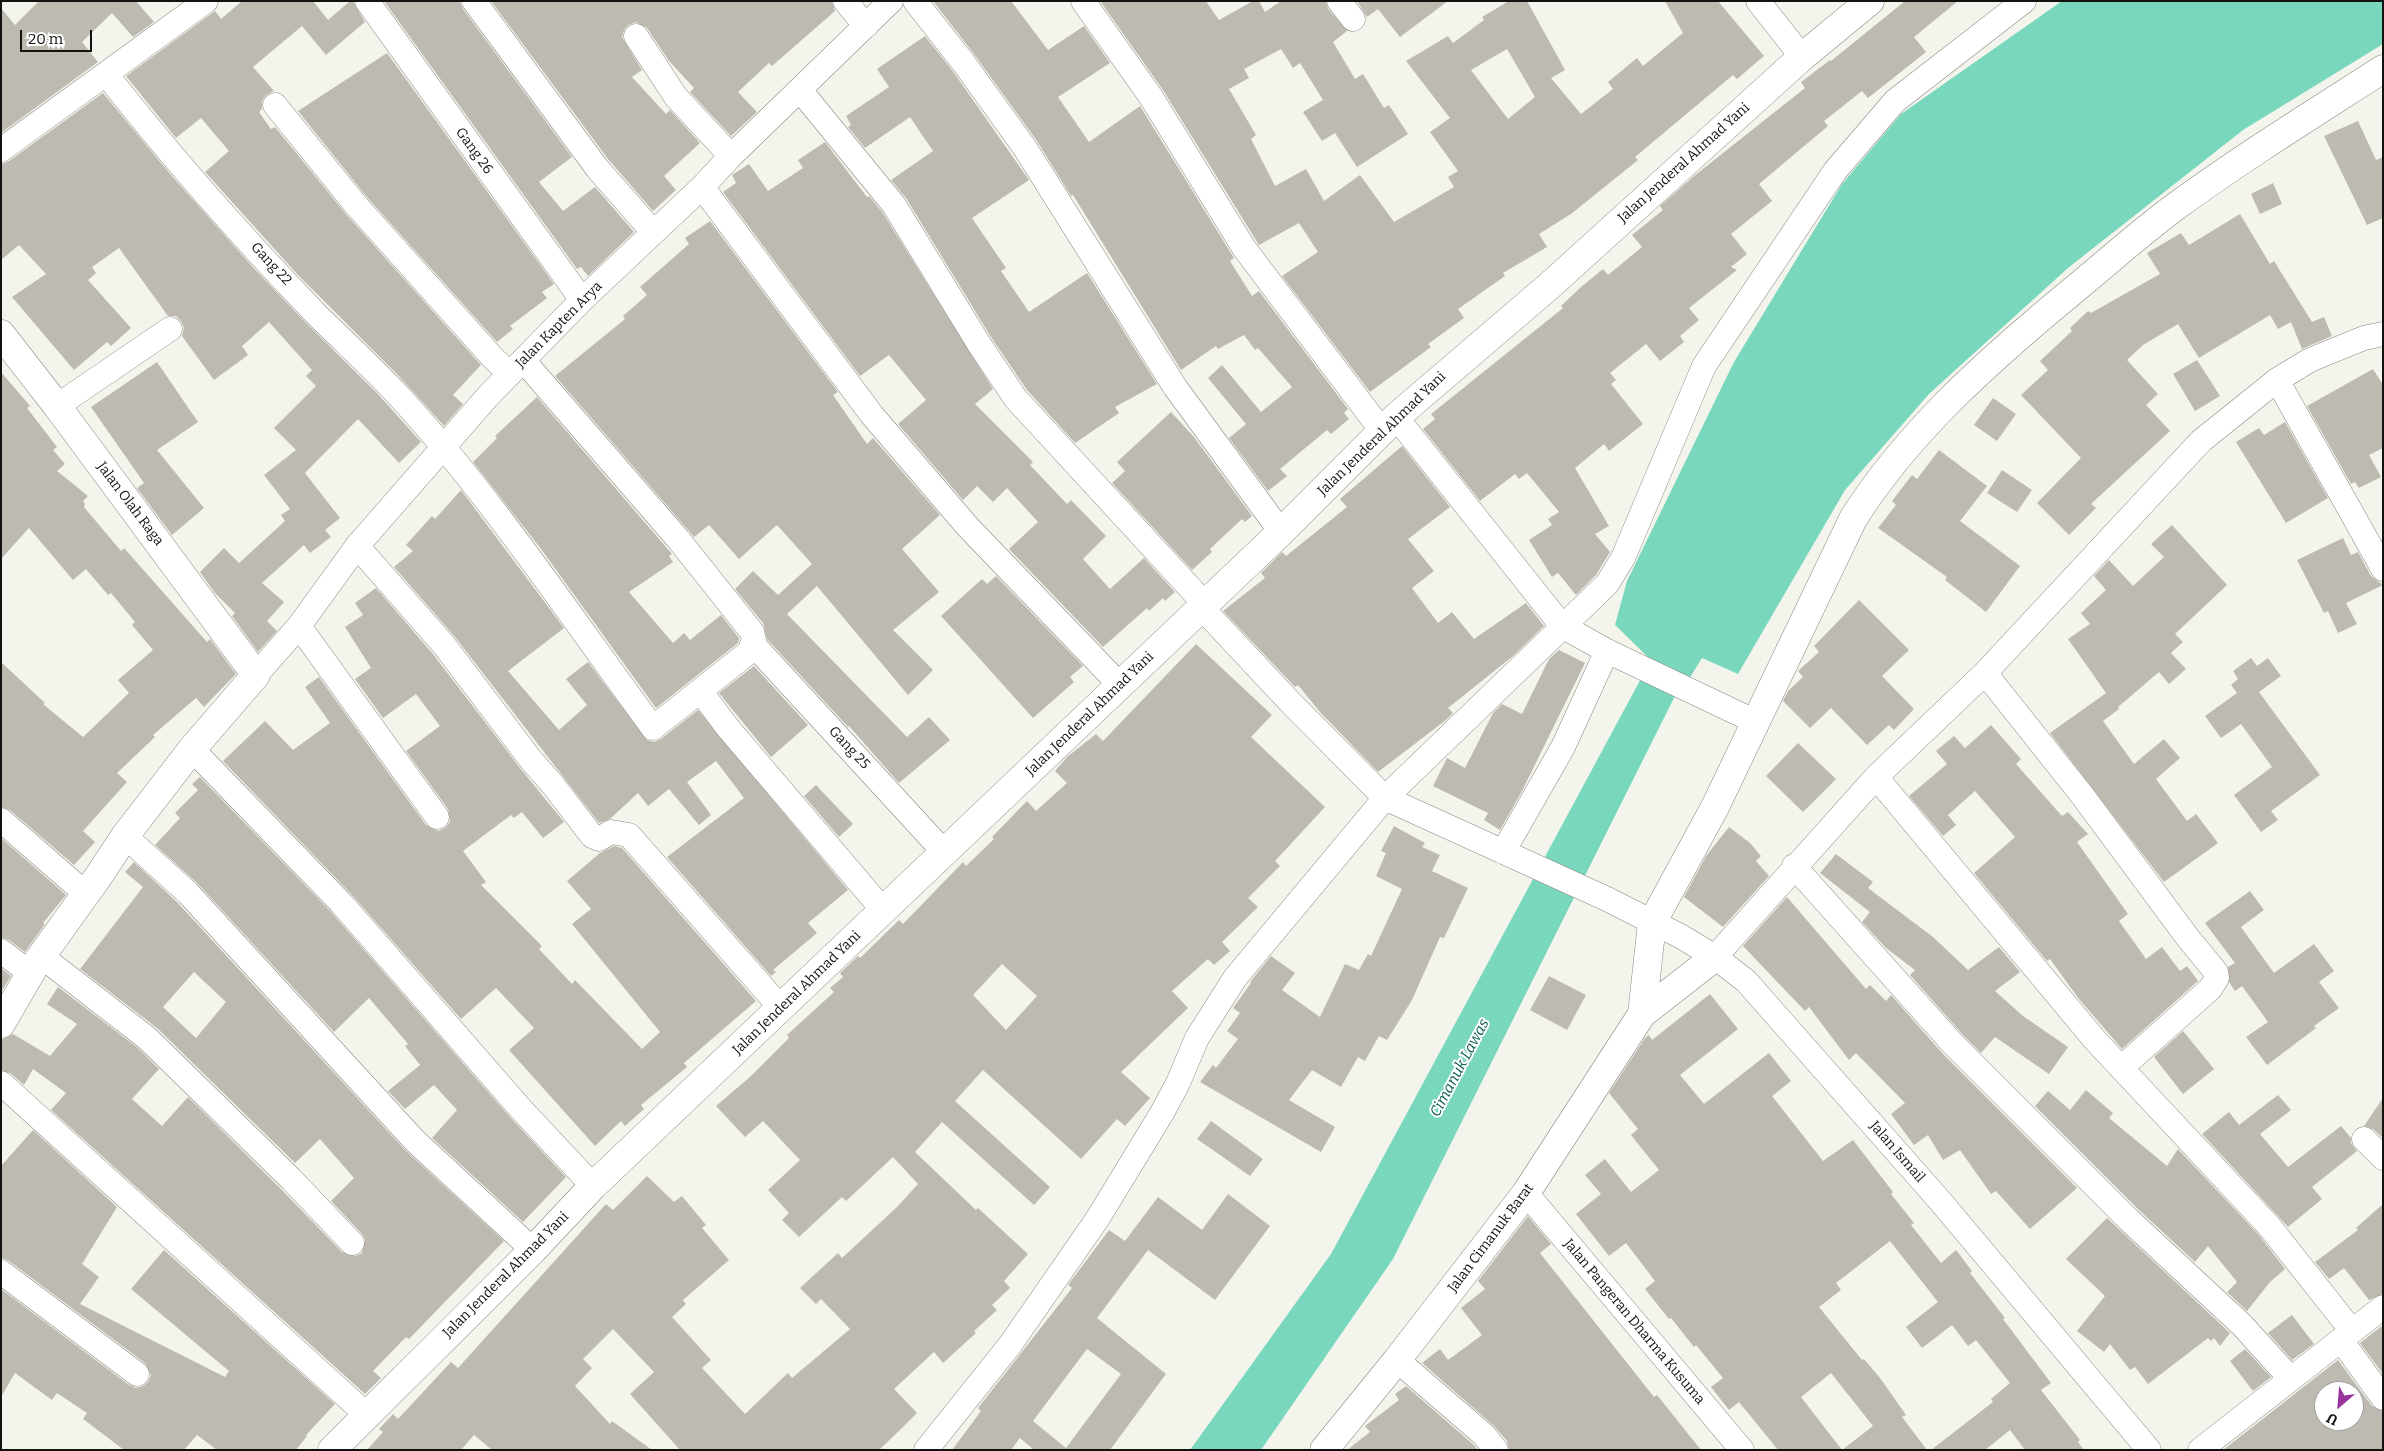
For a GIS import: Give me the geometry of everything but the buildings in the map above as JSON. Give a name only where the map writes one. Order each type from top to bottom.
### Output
[{"type":"street","name":"Gang 26","points":[[367,1],[582,300]]},
{"type":"street","points":[[474,1],[597,168],[653,232]]},
{"type":"street","points":[[845,1],[866,26]]},
{"type":"street","name":"Jalan Kapten Arya","points":[[256,675],[300,626],[357,546],[516,367],[582,300],[702,187],[731,156],[891,1]]},
{"type":"street","points":[[915,1],[963,62],[1025,148],[1175,387],[1281,532]]},
{"type":"street","points":[[1083,1],[1151,96],[1244,248],[1389,424],[1562,626],[1607,651],[1632,661],[1756,722]]},
{"type":"street","points":[[1758,1],[1802,56]]},
{"type":"street","name":"Jalan Jenderal Ahmad Yani","points":[[332,1450],[533,1250],[594,1186],[1202,605],[1281,532],[1389,424],[1548,287],[1802,56],[1870,1]]},
{"type":"street","points":[[926,1450],[1010,1345],[1098,1218],[1162,1113],[1178,1083],[1197,1038],[1235,978],[1385,798],[1607,584],[1623,558],[1704,366],[1835,171],[1895,100],[2024,1]]},
{"type":"street","points":[[1,150],[106,74],[194,5]]},
{"type":"street","points":[[636,36],[676,96],[731,156]]},
{"type":"street","points":[[1642,1014],[1652,923],[1715,807],[1854,519],[1873,487],[1941,410],[2021,334],[2174,208],[2254,151],[2383,69]]},
{"type":"street","name":"Gang 22","points":[[106,74],[195,182],[315,312],[397,394],[443,447],[521,547],[653,728],[701,692]]},
{"type":"street","points":[[800,90],[894,205],[979,344],[1016,399],[1289,701],[1385,798]]},
{"type":"street","points":[[275,105],[356,205],[493,358],[516,367],[678,539],[752,632],[753,644],[749,652],[701,692],[728,728],[883,910]]},
{"type":"street","points":[[702,187],[872,415],[968,527],[1120,685]]},
{"type":"street","points":[[57,406],[170,329]]},
{"type":"street","name":"Jalan Olah Raga","points":[[1,334],[57,406],[256,675]]},
{"type":"street","points":[[1642,1014],[1715,957],[1794,866],[1876,778],[1985,674],[2201,441],[2277,380],[2310,360],[2364,338],[2383,334]]},
{"type":"street","points":[[2277,380],[2383,569]]},
{"type":"street","points":[[357,546],[444,646],[525,753],[592,836],[599,839],[611,832],[629,835],[781,1008]]},
{"type":"street","points":[[300,626],[437,817]]},
{"type":"street","name":"Gang 25","points":[[753,644],[944,852]]},
{"type":"street","points":[[1510,855],[1607,651]]},
{"type":"street","points":[[1985,674],[2082,795],[2188,938],[2216,972],[2217,978],[2210,989],[2121,1068]]},
{"type":"street","points":[[1,1024],[35,964],[125,836],[192,749],[256,675]]},
{"type":"street","points":[[192,749],[342,904],[520,1108],[594,1186]]},
{"type":"street","points":[[1876,778],[2095,1040],[2269,1226],[2346,1336],[2383,1398]]},
{"type":"street","name":"Jalan Ismail","points":[[1385,798],[1607,899],[1682,937],[1715,957],[1746,981],[1941,1202],[2149,1450]]},
{"type":"street","points":[[1,820],[86,894]]},
{"type":"street","points":[[125,836],[188,893],[415,1141],[533,1250]]},
{"type":"street","points":[[1794,866],[1953,1044],[2129,1220],[2242,1325],[2290,1378]]},
{"type":"street","points":[[1,951],[35,964],[147,1038],[352,1243]]},
{"type":"street","name":"Jalan Cimanuk Barat","points":[[1324,1450],[1397,1360],[1526,1193],[1642,1014]]},
{"type":"street","points":[[1,1083],[367,1415]]},
{"type":"street","points":[[2364,1139],[2383,1158]]},
{"type":"street","name":"Jalan Pangeran Dharma Kusuma","points":[[1526,1193],[1742,1450]]},
{"type":"street","points":[[1,1272],[137,1374]]},
{"type":"street","points":[[2200,1450],[2383,1307]]},
{"type":"street","points":[[1397,1360],[1484,1435],[1496,1450]]},
{"type":"water","name":"Cimanuk Lawas","points":[[2062,1],[2383,1],[2383,44],[2243,130],[2068,268],[1929,394],[1845,490],[1738,674],[1702,658],[1689,679],[1684,678],[1393,1259],[1261,1450],[1190,1450],[1331,1254],[1651,660],[1615,625],[1627,581],[1734,362],[1842,184],[1901,114]]}]
